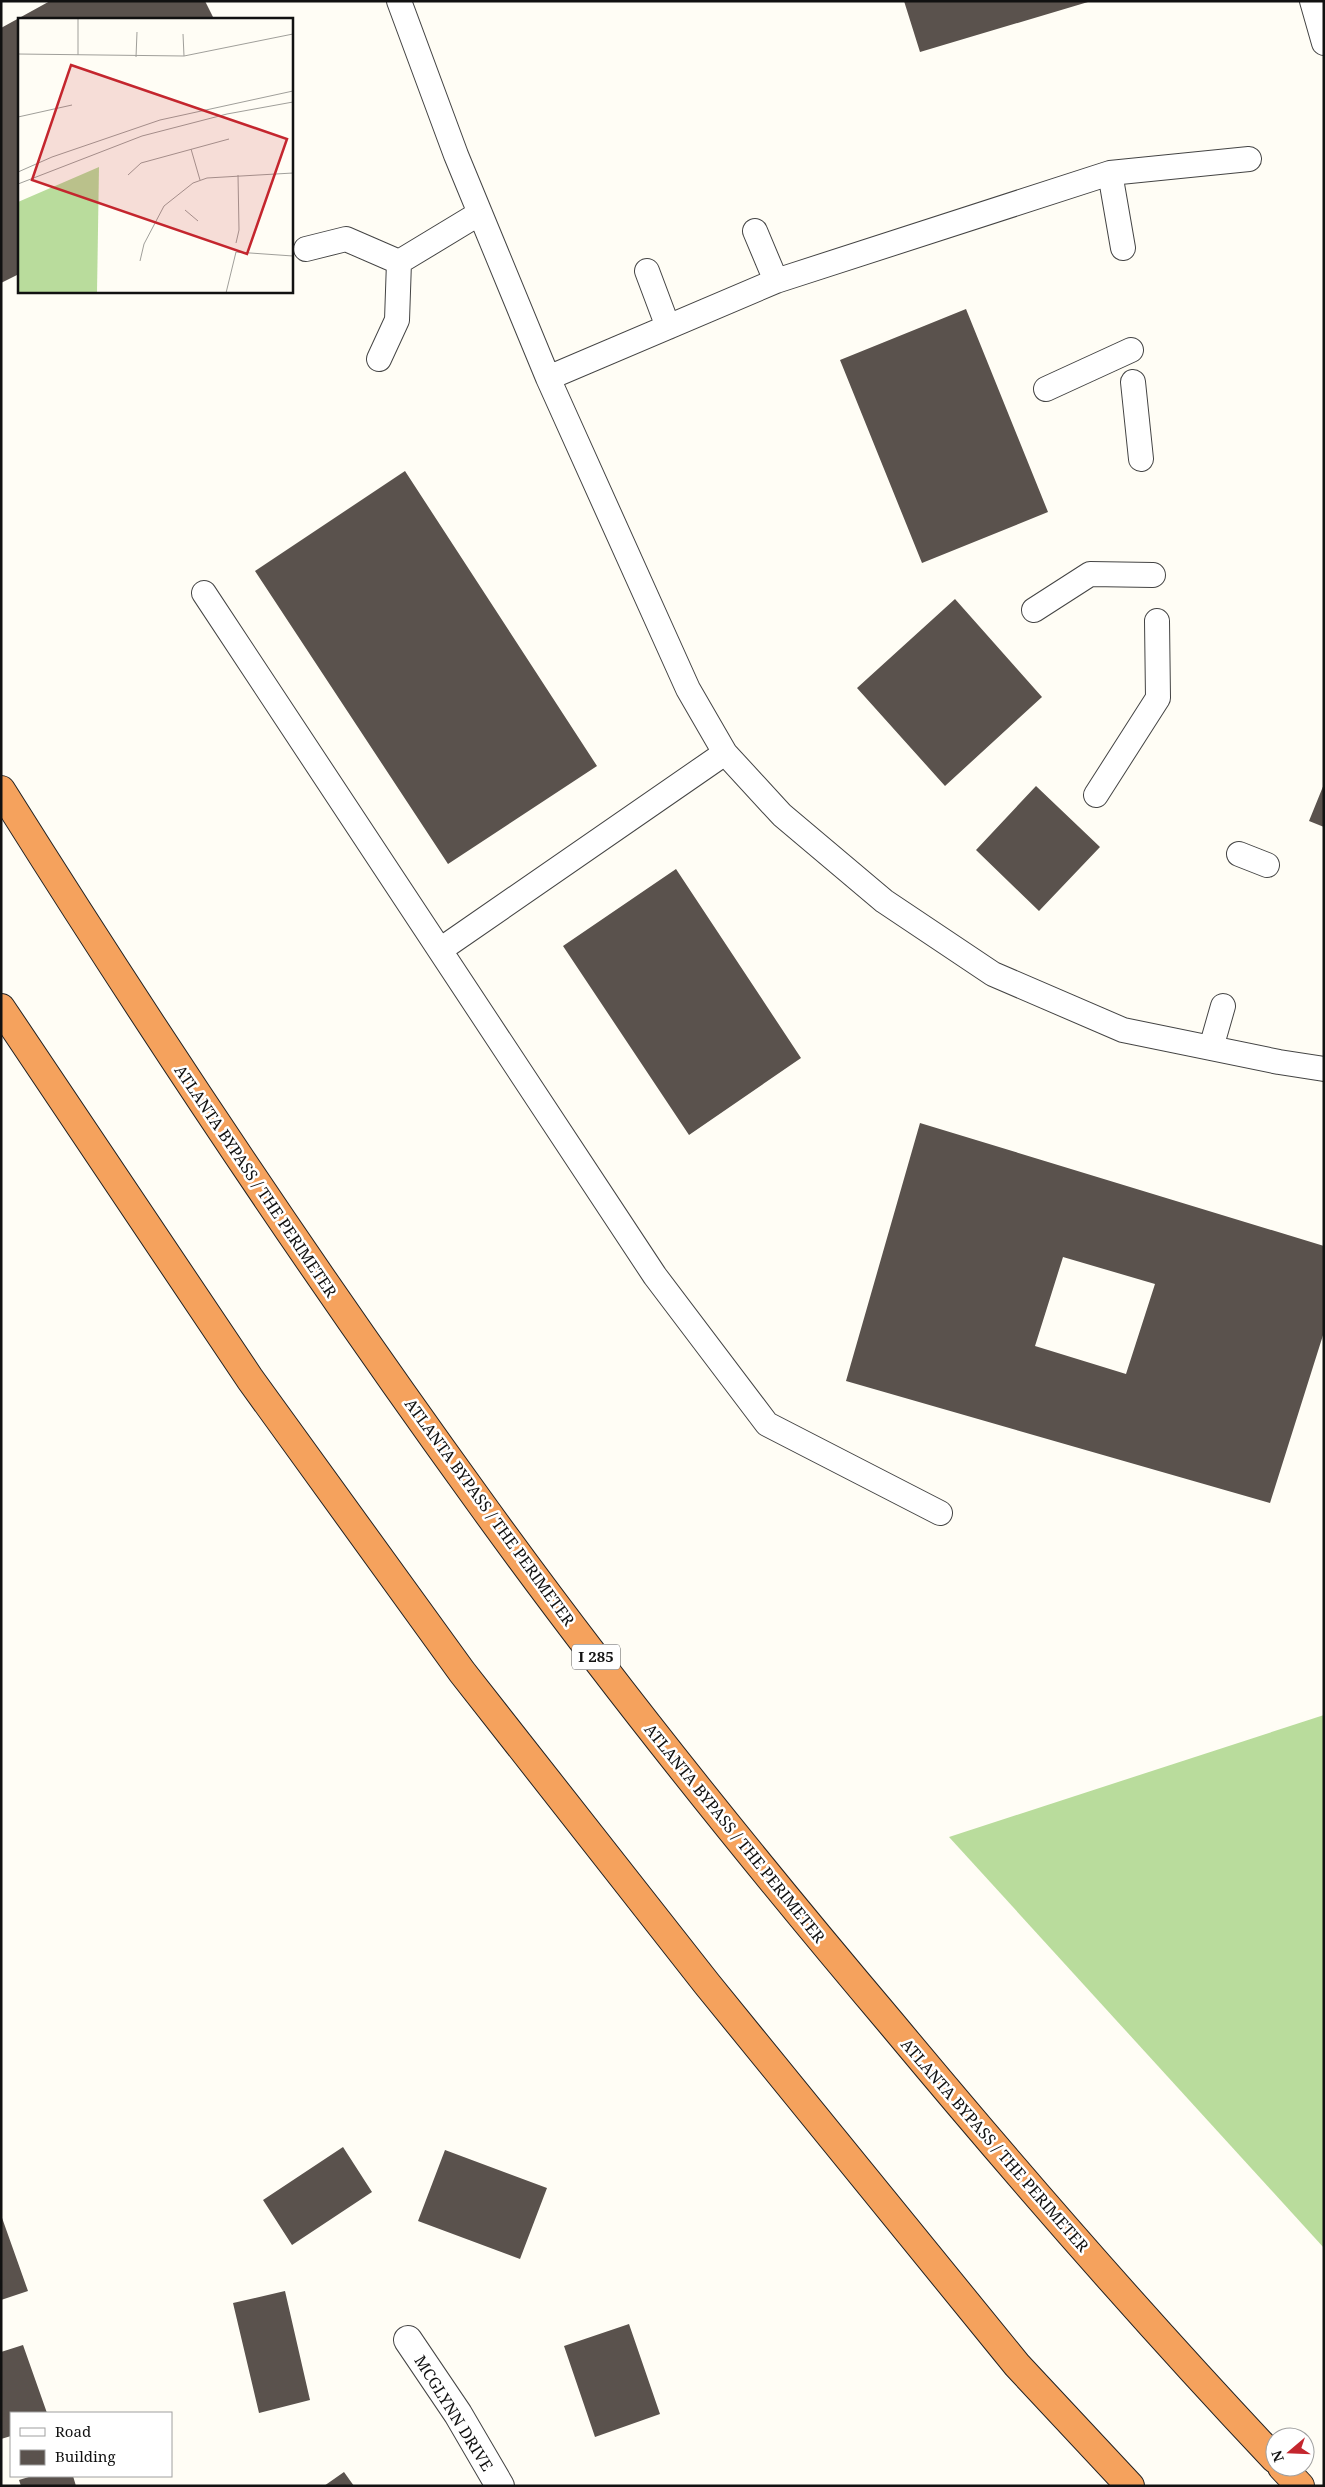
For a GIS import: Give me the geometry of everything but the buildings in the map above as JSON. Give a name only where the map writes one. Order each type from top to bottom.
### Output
[{"type":"highway","name":"ATLANTA BYPASS / THE PERIMETER","points":[[1,790],[105,956],[271,1207],[481,1504],[665,1748],[812,1930],[1016,2173],[1265,2448]]},
{"type":"highway","points":[[1,1008],[250,1379],[462,1672],[707,1984],[1016,2364],[1130,2486]]},
{"type":"street","name":"MCGLYNN DRIVE","points":[[408,2340],[458,2414],[500,2486]]},
{"type":"lane","points":[[399,1],[456,155],[548,378],[688,689],[725,754],[782,815],[884,901],[993,974],[1123,1030],[1324,1069]]},
{"type":"lane","points":[[1312,1],[1324,43]]},
{"type":"lane","points":[[548,378],[776,281],[1110,174],[1249,159]]},
{"type":"lane","points":[[1110,174],[1123,248]]},
{"type":"lane","points":[[400,262],[480,213]]},
{"type":"lane","points":[[754,231],[776,281]]},
{"type":"lane","points":[[306,249],[346,239],[400,262]]},
{"type":"lane","points":[[379,359],[397,320],[400,262]]},
{"type":"lane","points":[[646,271],[668,327]]},
{"type":"lane","points":[[1046,389],[1131,350]]},
{"type":"lane","points":[[1133,382],[1141,459]]},
{"type":"lane","points":[[1034,610],[1090,574],[1153,575]]},
{"type":"lane","points":[[204,593],[655,1276],[767,1424],[940,1513]]},
{"type":"lane","points":[[1096,795],[1158,698],[1157,621]]},
{"type":"lane","points":[[440,950],[725,754]]},
{"type":"lane","points":[[1239,854],[1267,865]]},
{"type":"lane","points":[[1211,1048],[1223,1006]]},
{"type":"green space","points":[[1324,1715],[1324,2248],[949,1837]]}]
